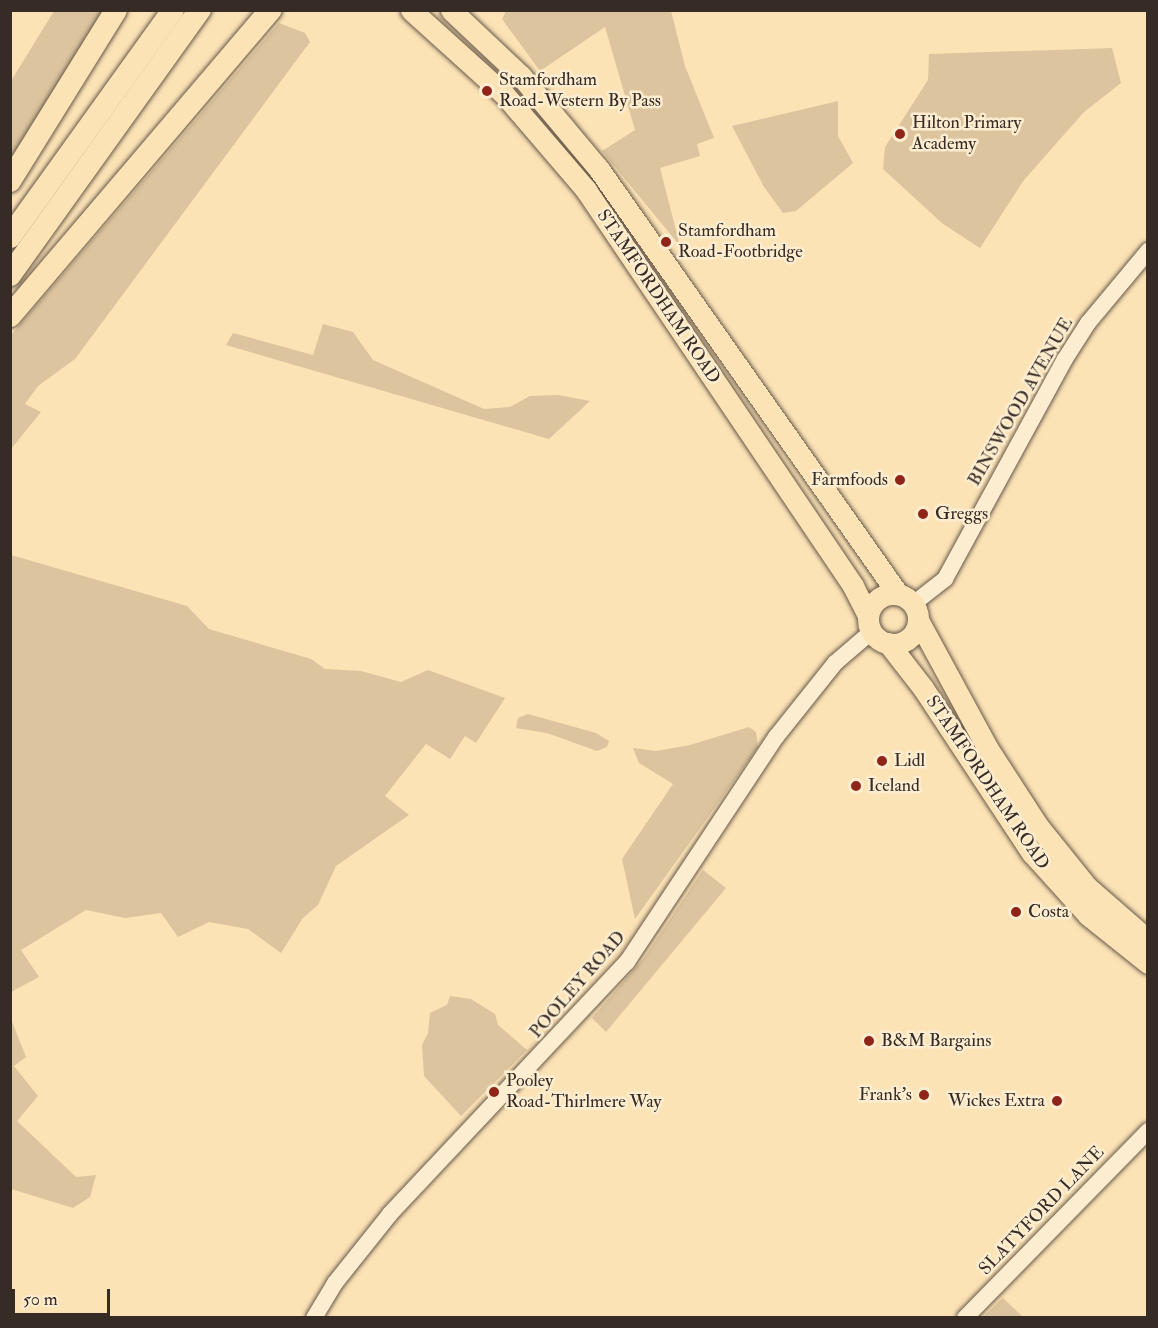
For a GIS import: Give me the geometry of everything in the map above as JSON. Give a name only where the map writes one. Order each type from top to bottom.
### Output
[{"type":"highway","points":[[10,181],[116,10]]},
{"type":"highway","points":[[10,237],[173,10]]},
{"type":"highway","points":[[10,275],[200,10]]},
{"type":"highway","points":[[10,316],[270,10]]},
{"type":"main road","name":"STAMFORDHAM ROAD","points":[[411,10],[503,93],[586,190],[853,586],[876,630],[923,688],[1032,853],[1088,915],[1148,963]]},
{"type":"main road","name":"STAMFORDHAM ROAD","points":[[451,10],[521,76],[585,151],[654,243],[910,606],[988,749],[1038,826],[1087,887],[1148,940]]},
{"type":"main road","points":[[881,597],[910,606],[908,639],[876,630],[881,597]]},
{"type":"street","name":"BINSWOOD AVENUE","points":[[910,606],[945,579],[1065,359],[1089,322],[1148,251]]},
{"type":"street","name":"POOLEY ROAD","points":[[314,1317],[335,1283],[390,1214],[627,962],[776,737],[836,663],[876,630]]},
{"type":"street","name":"SLATYFORD LANE","points":[[965,1317],[1148,1131]]},
{"type":"shaded area","points":[[54,11],[104,11],[11,162],[11,81]]},
{"type":"shaded area","points":[[506,11],[671,11],[685,66],[714,138],[697,144],[700,156],[660,168],[680,246],[602,151],[635,130],[605,27],[540,71],[502,19]]},
{"type":"shaded area","points":[[279,23],[305,33],[310,42],[75,359],[38,386],[25,404],[41,412],[11,449],[11,335]]},
{"type":"shaded area","points":[[1112,48],[1121,83],[1084,112],[1024,180],[980,248],[943,224],[883,169],[885,147],[928,80],[929,54]]},
{"type":"shaded area","points":[[838,101],[838,136],[853,163],[796,211],[783,213],[764,187],[732,126]]},
{"type":"shaded area","points":[[323,324],[353,332],[373,360],[484,409],[510,407],[530,396],[558,395],[590,401],[549,439],[226,345],[233,333],[313,355]]},
{"type":"shaded area","points":[[11,555],[187,606],[209,629],[311,659],[325,669],[361,671],[401,682],[428,670],[505,698],[476,743],[465,736],[450,759],[426,744],[385,796],[409,815],[336,866],[318,905],[303,918],[281,953],[248,929],[209,922],[178,937],[161,913],[125,918],[86,910],[21,950],[39,977],[11,992]]},
{"type":"shaded area","points":[[528,714],[596,733],[609,741],[607,747],[597,751],[547,733],[516,728],[518,718]]},
{"type":"shaded area","points":[[749,727],[756,732],[758,747],[635,919],[622,859],[673,784],[639,763],[633,748],[656,751],[690,745]]},
{"type":"shaded area","points":[[703,870],[726,888],[606,1032],[592,1018],[644,958]]},
{"type":"shaded area","points":[[450,996],[471,999],[495,1014],[498,1025],[527,1050],[461,1116],[424,1076],[422,1045],[428,1033],[430,1013],[447,1005]]},
{"type":"shaded area","points":[[11,1019],[26,1057],[14,1066],[38,1096],[17,1121],[76,1177],[96,1175],[90,1197],[73,1208],[11,1189]]},
{"type":"shaded area","points":[[1003,1298],[1023,1317],[983,1317]]},
{"type":"place","name":"Stamfordham Road-Western By Pass","points":[[487,91]]},
{"type":"place","name":"Hilton Primary Academy","points":[[900,134]]},
{"type":"place","name":"Stamfordham Road-Footbridge","points":[[666,242]]},
{"type":"place","name":"Farmfoods","points":[[900,480]]},
{"type":"place","name":"Greggs","points":[[923,514]]},
{"type":"place","name":"Lidl","points":[[882,761]]},
{"type":"place","name":"Iceland","points":[[856,786]]},
{"type":"place","name":"Costa","points":[[1016,912]]},
{"type":"place","name":"B&M Bargains","points":[[869,1041]]},
{"type":"place","name":"Pooley Road-Thirlmere Way","points":[[494,1092]]},
{"type":"place","name":"Frank's","points":[[924,1095]]},
{"type":"place","name":"Wickes Extra","points":[[1057,1101]]}]
